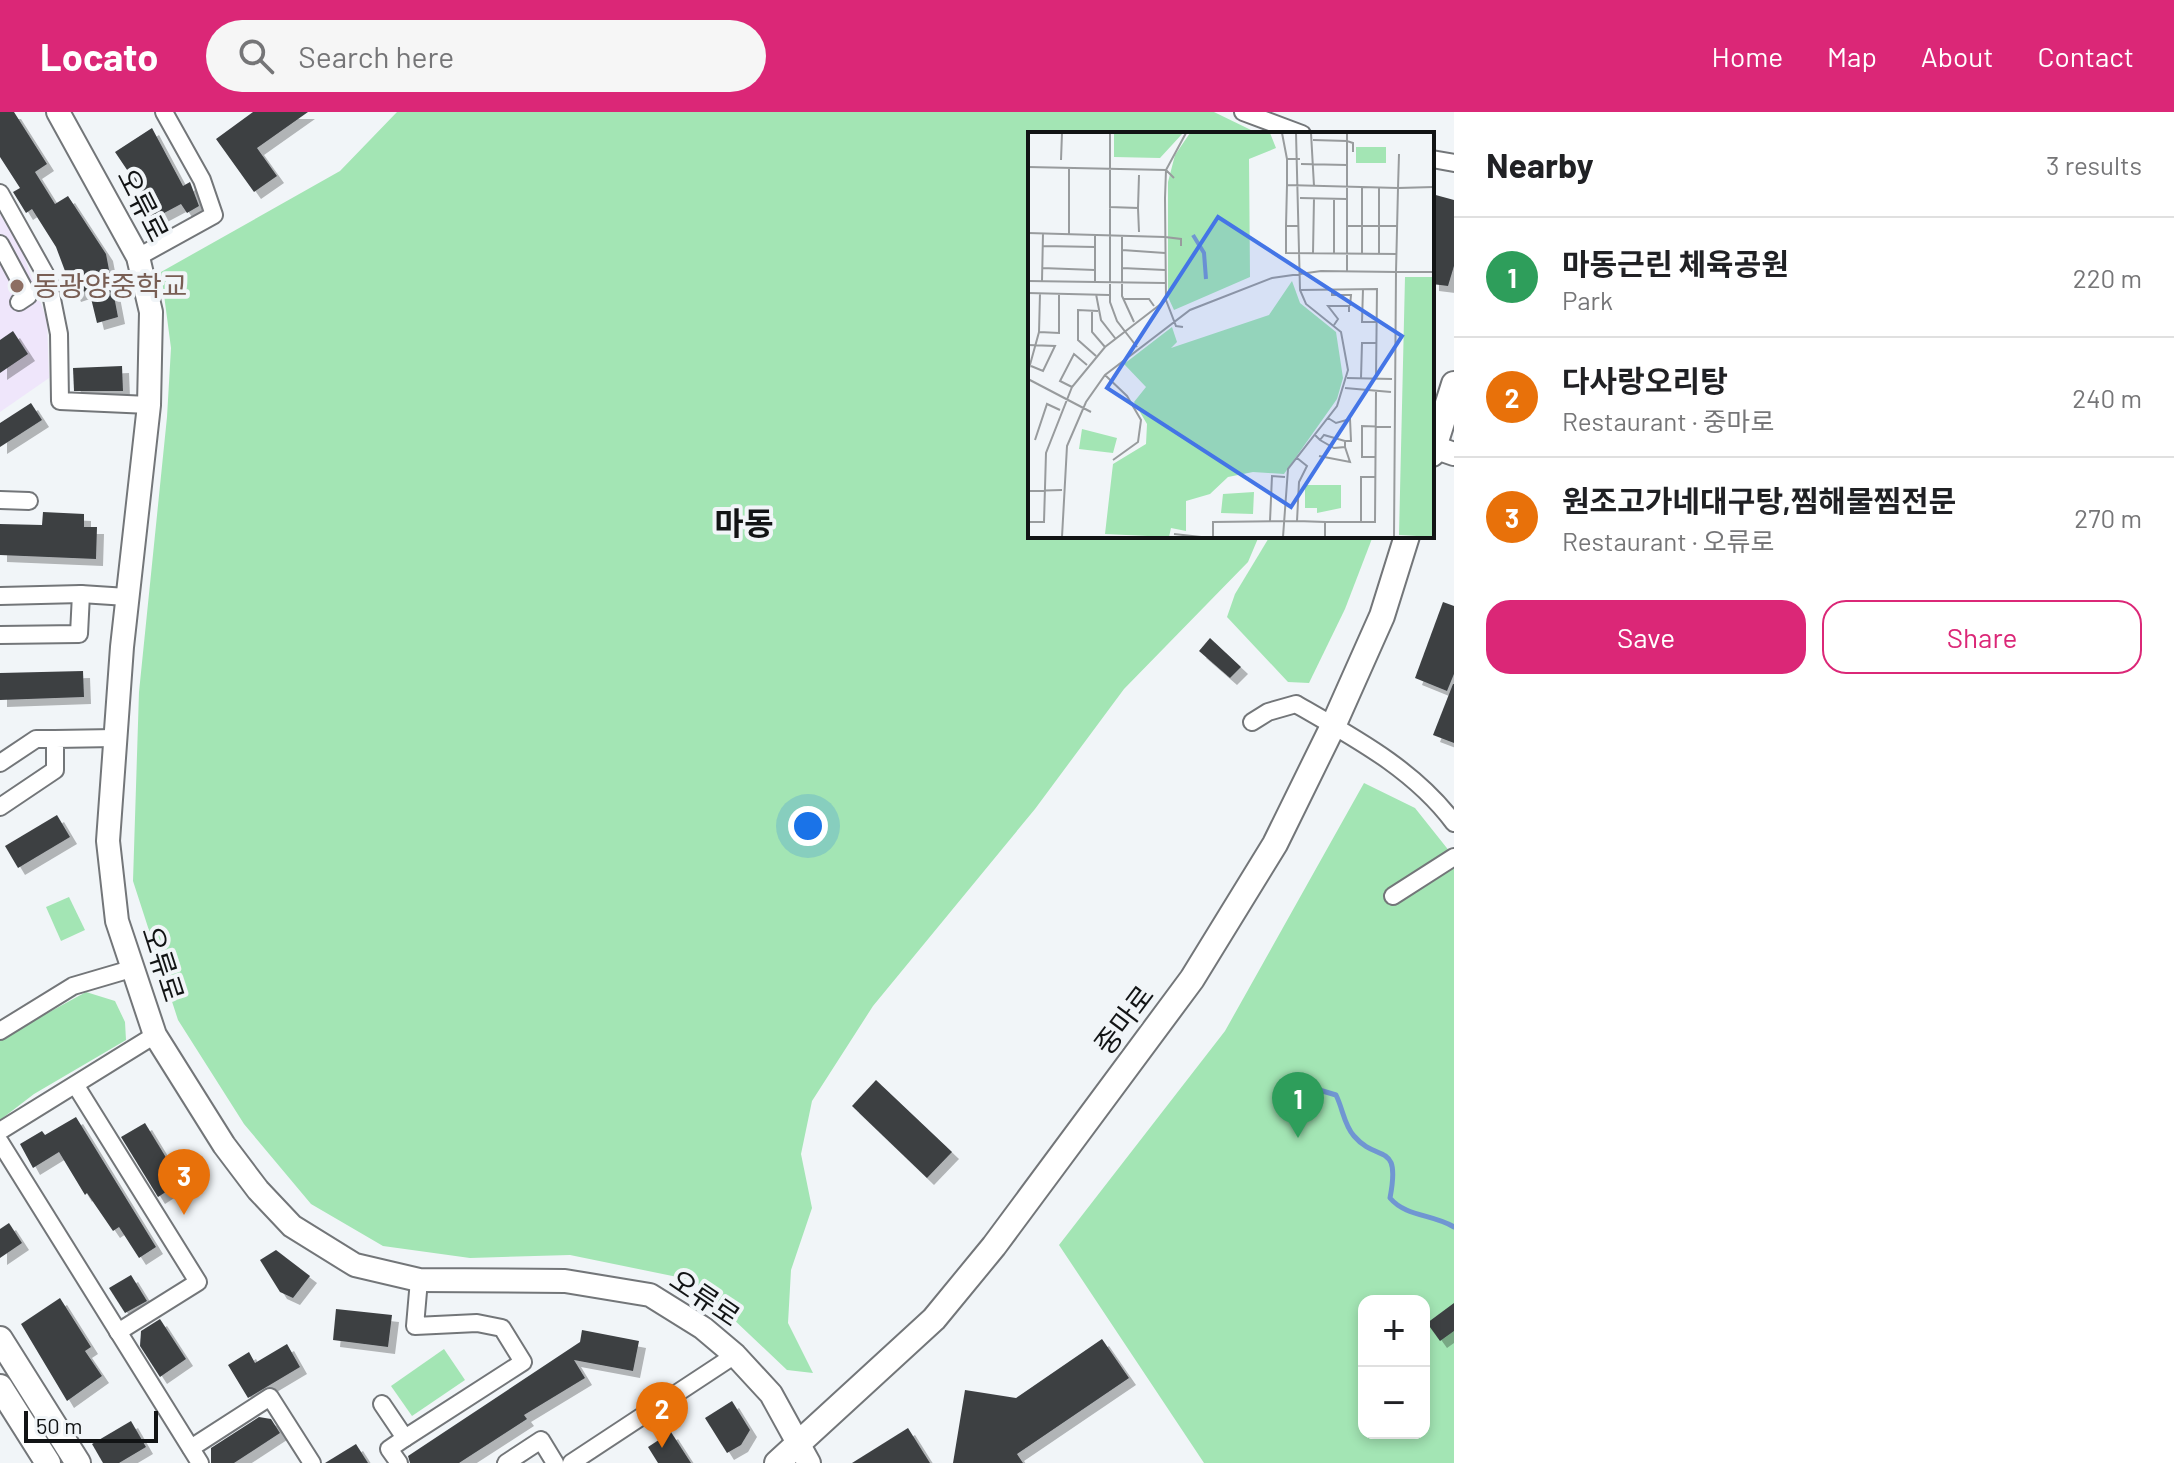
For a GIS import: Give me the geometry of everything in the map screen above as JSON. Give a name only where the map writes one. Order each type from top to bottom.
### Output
[{"type":"main road","points":[[1440,451],[1454,384]]},
{"type":"main road","name":"중마로","points":[[777,1463],[803,1455],[934,1319],[1055,1165],[1192,979],[1275,844],[1333,726],[1382,616],[1406,538]]},
{"type":"main road","points":[[0,1339],[78,1463]]},
{"type":"main road","points":[[0,1387],[48,1463]]},
{"type":"street","name":"오류로","points":[[58,112],[138,257],[151,312],[149,405],[127,597],[108,841],[117,921],[155,1035],[224,1145],[258,1190],[292,1226],[355,1265],[419,1280],[565,1281],[650,1295],[703,1328],[735,1355],[771,1394],[803,1455]]},
{"type":"street","points":[[138,257],[214,215],[202,180],[164,112]]},
{"type":"street","points":[[1243,112],[1297,132]]},
{"type":"street","points":[[1434,159],[1454,163]]},
{"type":"street","points":[[0,193],[48,279],[59,334],[60,401],[149,405]]},
{"type":"street","points":[[0,244],[28,296],[19,302]]},
{"type":"street","points":[[0,500],[29,501]]},
{"type":"street","points":[[0,596],[81,594],[127,597]]},
{"type":"street","points":[[0,635],[79,634],[81,594]]},
{"type":"street","points":[[1252,722],[1268,712],[1296,704],[1418,782],[1451,810]]},
{"type":"street","points":[[0,763],[36,739],[115,738]]},
{"type":"street","points":[[0,807],[55,770],[55,739]]},
{"type":"street","points":[[1393,896],[1454,857]]},
{"type":"street","points":[[0,1031],[73,986],[131,969]]},
{"type":"street","points":[[0,1131],[155,1035]]},
{"type":"street","points":[[76,1086],[198,1282],[118,1332]]},
{"type":"street","points":[[0,1142],[200,1463]]},
{"type":"street","points":[[399,1463],[389,1449],[523,1362],[502,1328],[477,1323],[415,1326],[419,1280]]},
{"type":"street","points":[[571,1463],[735,1355]]},
{"type":"street","points":[[191,1448],[270,1397],[312,1463]]},
{"type":"street","points":[[382,1404],[405,1438]]},
{"type":"street","points":[[506,1463],[541,1440],[555,1463]]},
{"type":"shaded area","name":"동광양중학교","points":[[0,214],[22,251],[47,320],[49,378],[0,412]]},
{"type":"green space","points":[[397,112],[1214,112],[1251,130],[1028,132],[1028,538],[1258,538],[1248,562],[1124,689],[1035,809],[873,1006],[812,1101],[801,1154],[812,1208],[791,1270],[788,1323],[813,1373],[787,1370],[692,1280],[570,1255],[470,1258],[383,1246],[311,1204],[244,1124],[178,1020],[133,881],[139,692],[167,417],[171,348],[161,272],[340,171]]},
{"type":"green space","points":[[1269,538],[1372,538],[1345,609],[1309,683],[1288,682],[1227,617],[1235,594]]},
{"type":"green space","points":[[1364,783],[1415,808],[1454,857],[1454,1463],[1204,1463],[1059,1245],[1225,1031]]},
{"type":"green space","points":[[69,897],[85,930],[61,941],[46,907]]},
{"type":"green space","points":[[86,992],[115,1001],[125,1022],[126,1040],[34,1094],[0,1120],[0,1039]]},
{"type":"green space","points":[[444,1349],[465,1380],[412,1416],[391,1386]]},
{"type":"building","points":[[0,112],[14,112],[47,164],[35,172],[55,204],[68,196],[106,254],[118,317],[97,323],[89,290],[74,295],[56,247],[32,209],[26,213],[13,192],[20,188],[0,157]]},
{"type":"building","points":[[253,112],[308,112],[257,148],[277,176],[254,192],[216,139]]},
{"type":"building","points":[[152,128],[183,186],[190,182],[199,206],[187,213],[181,204],[151,220],[144,208],[150,204],[115,152]]},
{"type":"building","points":[[1434,195],[1454,200],[1454,266],[1448,286],[1434,284]]},
{"type":"building","points":[[13,331],[28,354],[0,373],[0,340]]},
{"type":"building","points":[[122,366],[123,391],[74,391],[73,368]]},
{"type":"building","points":[[31,403],[42,420],[0,447],[0,423]]},
{"type":"building","points":[[43,512],[84,514],[84,527],[97,527],[96,559],[0,555],[0,524],[42,525]]},
{"type":"building","points":[[1443,602],[1454,606],[1454,674],[1447,691],[1415,678]]},
{"type":"building","points":[[1210,638],[1241,667],[1230,678],[1199,651]]},
{"type":"building","points":[[83,671],[84,697],[0,700],[0,673]]},
{"type":"building","points":[[1454,684],[1454,743],[1433,735]]},
{"type":"building","points":[[57,815],[70,837],[18,868],[5,846]]},
{"type":"building","points":[[876,1080],[952,1152],[927,1178],[852,1106]]},
{"type":"building","points":[[76,1117],[156,1247],[139,1258],[119,1227],[113,1231],[87,1193],[85,1195],[59,1152],[33,1168],[20,1144],[42,1131],[45,1135]]},
{"type":"building","points":[[145,1123],[181,1182],[158,1197],[121,1137]]},
{"type":"building","points":[[9,1223],[22,1243],[0,1258],[0,1229]]},
{"type":"building","points":[[276,1250],[310,1276],[293,1298],[280,1292],[260,1260]]},
{"type":"building","points":[[131,1275],[147,1301],[125,1313],[109,1288]]},
{"type":"building","points":[[60,1298],[91,1347],[85,1351],[102,1376],[67,1401],[21,1324]]},
{"type":"building","points":[[1454,1303],[1454,1331],[1440,1341],[1430,1327],[1430,1321]]},
{"type":"building","points":[[336,1309],[392,1315],[388,1347],[333,1340]]},
{"type":"building","points":[[160,1319],[186,1359],[160,1377],[140,1346],[141,1331]]},
{"type":"building","points":[[582,1330],[639,1341],[633,1371],[574,1360],[585,1378],[524,1415],[527,1419],[459,1463],[410,1463],[408,1456],[580,1342]]},
{"type":"building","points":[[1102,1339],[1129,1378],[1017,1454],[1023,1463],[953,1463],[965,1390],[1016,1398]]},
{"type":"building","points":[[287,1344],[300,1367],[248,1398],[228,1365],[249,1352],[255,1363]]},
{"type":"building","points":[[732,1401],[750,1430],[741,1445],[727,1453],[705,1418]]},
{"type":"building","points":[[259,1417],[271,1419],[280,1433],[234,1463],[211,1463],[211,1448]]},
{"type":"building","points":[[131,1421],[146,1447],[119,1463],[103,1463],[92,1444]]},
{"type":"building","points":[[908,1428],[930,1463],[852,1463]]},
{"type":"building","points":[[671,1432],[691,1463],[658,1463],[648,1447]]},
{"type":"building","points":[[356,1444],[368,1463],[325,1463]]},
{"type":"waterway","points":[[1296,1075],[1316,1089],[1336,1095],[1354,1136],[1390,1160],[1393,1180],[1390,1198],[1396,1204],[1454,1227]]},
{"type":"place","name":"동광양중학교","points":[[17,286]]},
{"type":"place","name":"마동근린 체육공원","points":[[1298,1138]]},
{"type":"place","name":"원조고가네대구탕,찜해물찜전문","points":[[184,1215]]},
{"type":"place","name":"다사랑오리탕","points":[[662,1448]]},
{"type":"district","name":"마동","points":[[744,524]]}]
